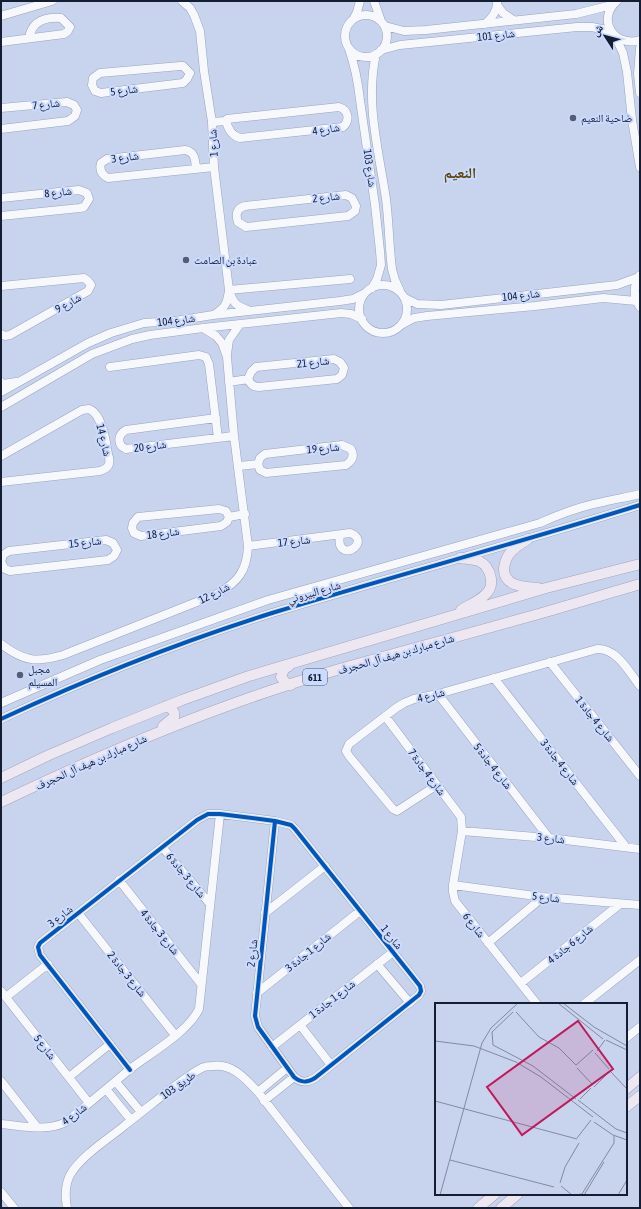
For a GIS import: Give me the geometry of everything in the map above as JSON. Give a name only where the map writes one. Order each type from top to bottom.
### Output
[{"type":"main road","points":[[528,539],[512,550],[507,557],[504,571],[507,578],[516,585],[523,587],[546,588]]},
{"type":"main road","points":[[450,617],[485,596],[490,590],[492,582],[486,567],[479,562],[460,558]]},
{"type":"main road","name":"شارع مبارك بن هيف آل الحجرف","points":[[1,778],[49,755],[166,706],[249,676],[546,588],[640,563]]},
{"type":"main road","name":"شارع مبارك بن هيف آل الحجرف","points":[[1,802],[120,748],[197,717],[253,697],[335,671],[640,584]]},
{"type":"main road","points":[[291,685],[282,680],[282,672],[293,663]]},
{"type":"main road","points":[[120,748],[173,719],[175,713],[174,711],[166,706]]},
{"type":"main road","points":[[627,1088],[640,1077]]},
{"type":"main road","points":[[627,1106],[640,1096]]},
{"type":"main road","points":[[501,1208],[517,1195]]},
{"type":"main road","points":[[478,1208],[493,1196]]},
{"type":"main road","points":[[493,1196],[492,1204],[495,1208]]},
{"type":"street","points":[[1,16],[52,1]]},
{"type":"street","name":"شارع 1","points":[[182,1],[190,8],[198,23],[200,31],[204,71],[212,122],[214,167],[229,290],[232,300],[238,306],[251,311]]},
{"type":"street","points":[[360,1],[354,18],[345,29],[344,38],[349,49],[361,57],[370,57],[378,52],[384,47],[387,38],[386,29],[374,1]]},
{"type":"street","points":[[497,3],[503,12],[512,20]]},
{"type":"street","points":[[485,24],[493,16],[497,3]]},
{"type":"street","points":[[614,3],[608,13],[608,22],[623,53],[640,166]]},
{"type":"street","name":"شارع 101","points":[[383,23],[398,30],[411,32],[576,14],[614,3]]},
{"type":"street","points":[[354,18],[366,14],[375,16],[383,23]]},
{"type":"street","points":[[1,42],[64,34],[70,27],[61,18],[42,19],[34,24],[29,38]]},
{"type":"street","name":"شارع 101","points":[[378,52],[400,45],[577,27],[592,27],[613,33],[624,41],[633,42],[640,40]]},
{"type":"street","points":[[640,48],[638,74],[640,93]]},
{"type":"street","name":"شارع 103","points":[[349,49],[356,68],[378,228],[381,265],[377,279],[372,288]]},
{"type":"street","name":"شارع 103","points":[[378,52],[373,68],[372,85],[375,128],[386,199],[392,269],[394,280],[402,294]]},
{"type":"street","name":"شارع 5","points":[[180,66],[186,68],[190,73],[187,79],[182,83],[101,93],[95,91],[92,85],[93,78],[100,73],[180,66]]},
{"type":"street","name":"شارع 5","points":[[190,73],[204,71]]},
{"type":"street","name":"شارع 7","points":[[1,108],[67,102],[74,105],[77,110],[75,116],[68,121],[1,129]]},
{"type":"street","name":"شارع 4","points":[[212,122],[339,107],[345,110],[348,115],[347,121],[343,128],[240,138],[234,136],[226,121]]},
{"type":"street","name":"شارع 3","points":[[196,168],[193,154],[185,150],[107,159],[101,163],[100,169],[103,175],[108,178],[214,167]]},
{"type":"street","name":"شارع 8","points":[[1,198],[79,190],[87,193],[89,199],[84,206],[80,208],[1,216]]},
{"type":"street","name":"شارع 2","points":[[346,195],[352,198],[356,204],[355,211],[348,216],[246,227],[238,222],[236,216],[242,207],[346,195]]},
{"type":"street","name":"شارع 2","points":[[221,218],[236,216]]},
{"type":"street","points":[[638,304],[634,289],[639,276]]},
{"type":"street","name":"شارع 104","points":[[402,294],[417,304],[441,305],[500,297],[617,285],[639,276]]},
{"type":"street","name":"شارع 9","points":[[1,286],[84,278],[90,285],[88,291],[10,335],[5,336],[1,334]]},
{"type":"street","points":[[229,290],[350,279]]},
{"type":"street","points":[[382,285],[391,286],[402,294],[407,307],[406,316],[401,325],[392,331],[380,332],[369,328],[362,319],[360,310],[361,301],[366,293],[372,288],[382,285]]},
{"type":"street","name":"شارع 1","points":[[213,315],[224,308],[228,301],[229,290]]},
{"type":"street","name":"شارع 104","points":[[1,392],[88,343],[144,323],[175,321],[213,315],[340,301],[353,299],[366,293]]},
{"type":"street","name":"شارع 104","points":[[401,325],[414,318],[427,316],[603,298],[638,304]]},
{"type":"street","name":"شارع 104","points":[[1,407],[92,354],[132,339],[203,328],[341,314],[351,314],[362,319]]},
{"type":"street","name":"شارع 12","points":[[1,644],[11,652],[23,658],[35,660],[63,655],[217,594],[229,588],[238,579],[248,558],[248,546],[234,436],[227,356],[229,340],[240,324]]},
{"type":"street","name":"شارع 12","points":[[203,328],[216,336],[222,343],[227,356]]},
{"type":"street","points":[[113,333],[112,339],[116,344]]},
{"type":"street","points":[[66,355],[71,360],[71,366]]},
{"type":"street","points":[[110,367],[199,355],[206,357],[209,364],[218,438]]},
{"type":"street","name":"شارع 21","points":[[334,359],[340,362],[344,368],[342,374],[336,379],[259,387],[252,386],[248,379],[251,372],[256,368],[334,359]]},
{"type":"street","points":[[229,382],[248,379]]},
{"type":"street","points":[[1,382],[3,384],[20,381]]},
{"type":"street","name":"شارع 14","points":[[1,456],[82,410],[89,409],[95,413],[103,430],[110,463],[106,468],[100,471],[1,482]]},
{"type":"street","name":"شارع 20","points":[[216,418],[126,430],[121,434],[119,440],[120,445],[126,449],[234,436]]},
{"type":"street","name":"شارع 19","points":[[342,445],[351,449],[353,454],[353,457],[349,463],[338,466],[266,473],[260,470],[258,464],[260,458],[265,454],[342,445]]},
{"type":"street","points":[[239,466],[258,464]]},
{"type":"street","name":"شارع البيروني","points":[[1,703],[100,660],[268,600],[540,523],[601,502],[640,494]]},
{"type":"street","name":"شارع البيروني","points":[[1,719],[102,674],[177,646],[271,614],[640,505]]},
{"type":"street","name":"شارع 18","points":[[219,509],[226,511],[229,517],[224,525],[141,536],[134,533],[132,528],[133,522],[138,517],[219,509]]},
{"type":"street","name":"شارع 18","points":[[229,517],[245,514]]},
{"type":"street","name":"شارع 17","points":[[248,546],[339,535]]},
{"type":"street","name":"شارع 15","points":[[106,540],[114,543],[117,550],[114,556],[108,560],[10,571],[5,569],[1,562],[3,555],[9,551],[106,540]]},
{"type":"street","points":[[327,583],[324,592],[330,597]]},
{"type":"street","points":[[308,589],[314,596],[311,602]]},
{"type":"street","name":"شارع 4","points":[[437,785],[397,811],[393,809],[348,756],[346,751],[349,744],[385,716],[396,708],[414,699],[438,694],[597,649],[603,648],[609,651],[617,658],[640,686]]},
{"type":"street","name":"شارع 4 جادة 1","points":[[550,662],[640,776]]},
{"type":"street","name":"شارع 4 جادة 3","points":[[494,678],[626,847]]},
{"type":"street","name":"شارع 4 جادة 5","points":[[438,694],[549,838]]},
{"type":"street","name":"شارع 4 جادة 7","points":[[385,716],[461,817],[462,831]]},
{"type":"street","name":"شارع 3","points":[[130,1070],[38,950],[40,942],[203,816],[208,814],[220,814]]},
{"type":"street","points":[[141,1112],[116,1082],[188,1024],[198,1009],[220,814]]},
{"type":"street","name":"شارع 1","points":[[220,814],[275,821],[291,825],[420,986],[421,991],[419,995],[410,1003],[310,1082],[304,1082],[294,1077]]},
{"type":"street","name":"شارع 2","points":[[275,821],[257,993],[256,1022],[294,1077]]},
{"type":"street","name":"شارع 3","points":[[462,831],[549,838],[640,849]]},
{"type":"street","name":"شارع 6","points":[[462,831],[453,885],[453,896],[455,901],[536,1003]]},
{"type":"street","name":"شارع 3 جادة 6","points":[[162,847],[210,904]]},
{"type":"street","points":[[265,913],[325,866]]},
{"type":"street","name":"شارع 3 جادة 4","points":[[119,880],[201,984]]},
{"type":"street","name":"شارع 5","points":[[453,885],[543,897],[640,905]]},
{"type":"street","points":[[488,943],[543,897]]},
{"type":"street","name":"شارع 6 جادة 4","points":[[520,983],[620,904]]},
{"type":"street","name":"شارع 1 جادة 3","points":[[257,993],[360,911]]},
{"type":"street","name":"شارع 3 جادة 2","points":[[78,913],[175,1035]]},
{"type":"street","name":"شارع 1 جادة 1","points":[[272,1047],[393,952]]},
{"type":"street","points":[[585,1003],[640,960]]},
{"type":"street","points":[[4,994],[48,964]]},
{"type":"street","points":[[377,964],[410,1003]]},
{"type":"street","name":"شارع 5","points":[[4,994],[89,1102]]},
{"type":"street","points":[[300,1025],[331,1065]]},
{"type":"street","points":[[627,1037],[640,1027]]},
{"type":"street","points":[[69,1077],[110,1044]]},
{"type":"street","name":"طريق 103","points":[[68,1208],[66,1192],[67,1183],[71,1174],[80,1162],[141,1112],[195,1072],[201,1068],[213,1066],[235,1070],[245,1078],[258,1092],[349,1208]]},
{"type":"street","points":[[258,1092],[287,1068]]},
{"type":"street","points":[[264,1101],[294,1077]]},
{"type":"street","points":[[1,1081],[37,1127]]},
{"type":"street","name":"شارع 4","points":[[1,1124],[48,1128],[59,1126],[116,1082]]},
{"type":"street","points":[[106,1089],[131,1120]]},
{"type":"street","points":[[1,1192],[14,1208]]},
{"type":"cycle path","points":[[1,719],[68,689],[169,648],[238,624],[318,599],[640,505]]},
{"type":"cycle path","points":[[130,1070],[40,955],[38,947],[40,943],[197,820],[208,814],[220,814],[275,821],[291,825],[420,986],[421,991],[419,995],[315,1078],[304,1082],[294,1077],[258,1027],[255,1016],[275,821]]},
{"type":"place","name":"ضاحية النعيم","points":[[573,118]]},
{"type":"place","name":"عبادة بن الصامت","points":[[186,260]]},
{"type":"place","name":"مجبل المسيلم","points":[[20,675]]},
{"type":"district","name":"النعيم","points":[[460,173]]}]
